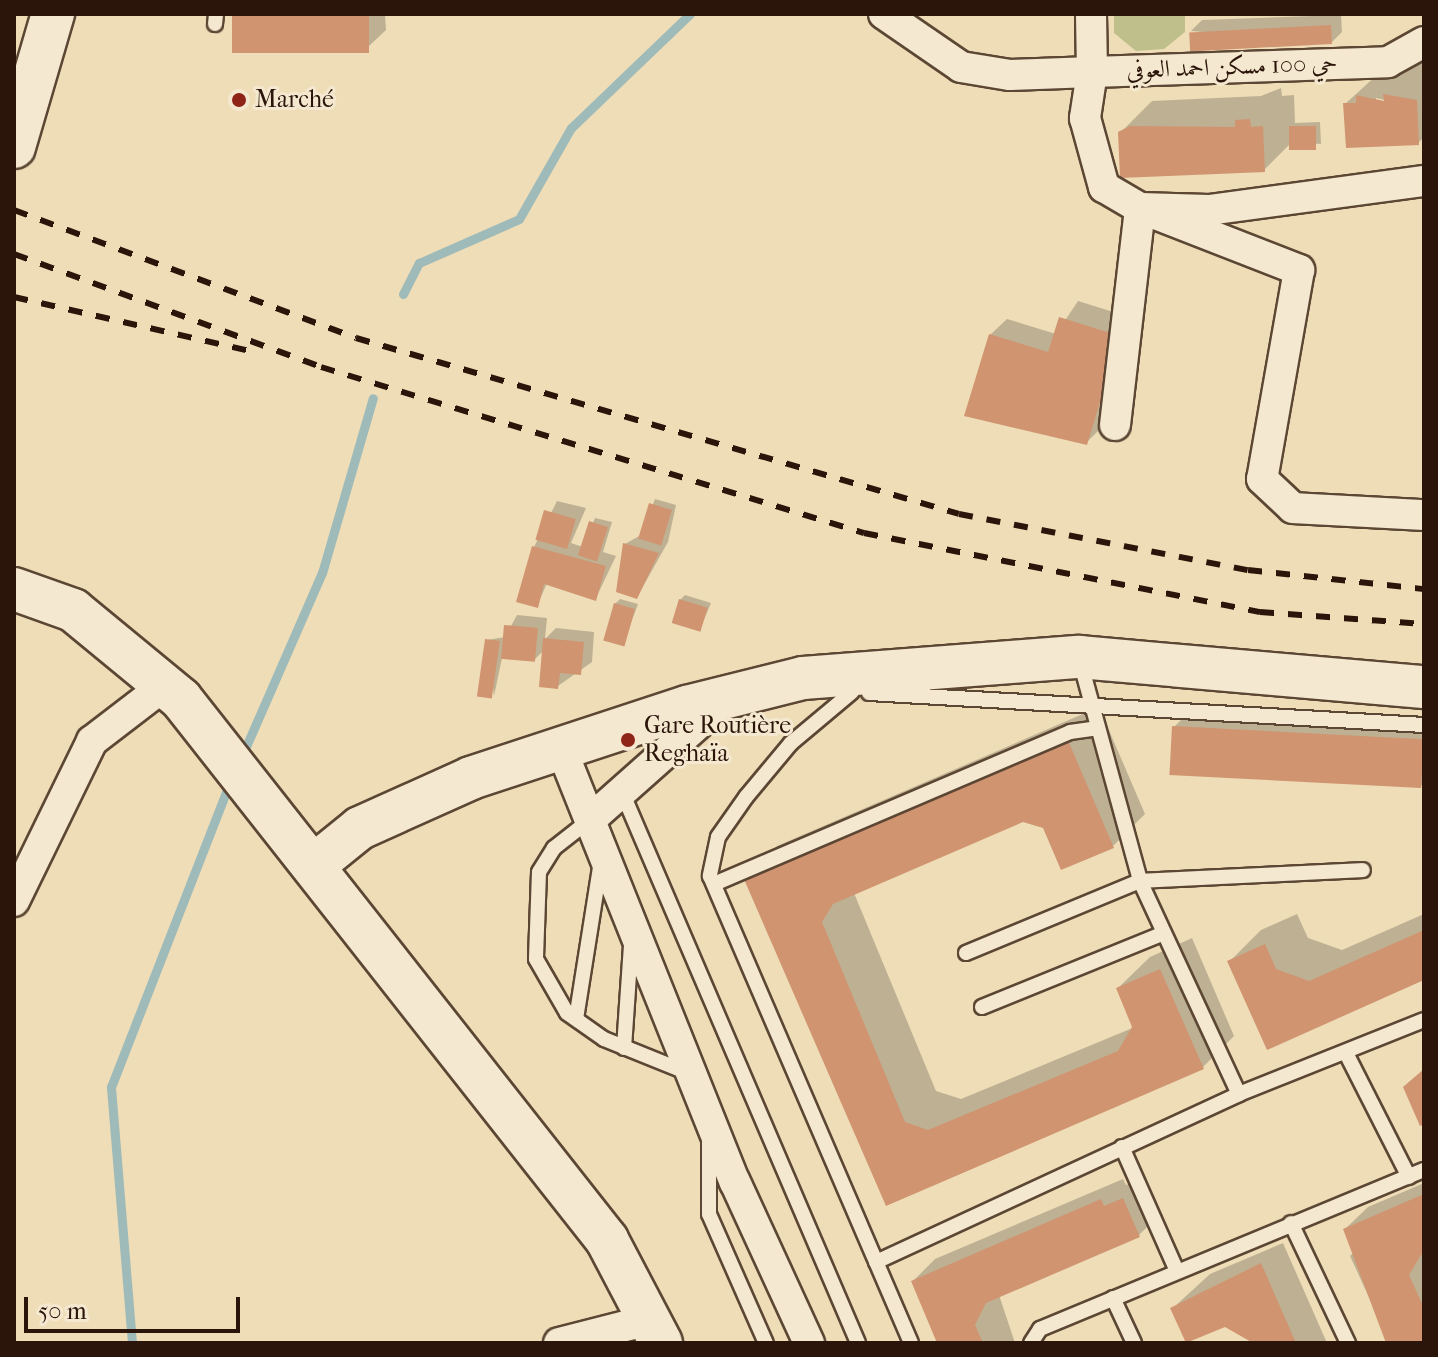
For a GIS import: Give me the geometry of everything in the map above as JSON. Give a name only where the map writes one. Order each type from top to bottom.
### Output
[{"type":"main road","points":[[14,147],[53,15]]},
{"type":"main road","points":[[14,589],[73,610],[173,692],[607,1240],[655,1331]]},
{"type":"main road","points":[[313,866],[360,828],[471,778],[561,748],[803,678],[1079,657],[1424,687]]},
{"type":"street","points":[[884,14],[961,67],[999,75],[1092,72],[1085,118],[1104,187],[1140,208],[1299,270],[1262,479],[1293,508],[1423,511]]},
{"type":"street","name":"حي 100 مسكن احمد العوفي","points":[[1091,14],[1092,72],[1388,62],[1424,42]]},
{"type":"street","points":[[1140,208],[1209,210],[1424,181]]},
{"type":"street","points":[[1115,425],[1140,208]]},
{"type":"street","points":[[14,901],[92,741],[173,692]]},
{"type":"street","points":[[591,819],[725,700]]},
{"type":"street","points":[[561,748],[692,1074],[809,1343]]},
{"type":"street","points":[[559,1343],[655,1331]]},
{"type":"lane","points":[[1079,657],[1140,881],[1239,1094]]},
{"type":"lane","points":[[803,678],[852,692],[1090,703],[1424,725]]},
{"type":"lane","points":[[852,692],[791,743],[746,797],[710,858],[714,884],[911,1343]]},
{"type":"lane","points":[[714,884],[1070,732],[1097,728]]},
{"type":"lane","points":[[622,791],[858,1343]]},
{"type":"lane","points":[[591,819],[554,848],[539,872],[532,924],[536,959],[576,1019],[624,1048],[692,1074]]},
{"type":"lane","points":[[576,1019],[603,849]]},
{"type":"lane","points":[[966,953],[1140,881],[1363,870]]},
{"type":"lane","points":[[624,1048],[632,923]]},
{"type":"lane","points":[[982,1007],[1164,933]]},
{"type":"lane","points":[[876,1262],[1239,1094],[1424,1020]]},
{"type":"lane","points":[[1346,1053],[1409,1177]]},
{"type":"lane","points":[[710,1117],[709,1214],[766,1343]]},
{"type":"lane","points":[[1122,1147],[1177,1271]]},
{"type":"lane","points":[[1031,1343],[1040,1329],[1424,1170]]},
{"type":"lane","points":[[1291,1223],[1348,1343]]},
{"type":"lane","points":[[1113,1298],[1134,1343]]},
{"type":"green space","points":[[1114,14],[1185,14],[1185,32],[1164,49],[1136,51],[1114,33]]},
{"type":"building","points":[[232,14],[369,14],[369,53],[232,53]]},
{"type":"building","points":[[1331,25],[1332,44],[1190,51],[1189,32]]},
{"type":"building","points":[[1383,94],[1417,100],[1419,145],[1346,148],[1343,103],[1356,103],[1356,95],[1384,101]]},
{"type":"building","points":[[1250,119],[1251,127],[1263,126],[1265,172],[1120,178],[1118,132],[1130,126],[1235,127],[1235,120]]},
{"type":"building","points":[[1289,126],[1316,126],[1316,150],[1289,150]]},
{"type":"building","points":[[1059,317],[1120,336],[1087,445],[964,416],[989,334],[1048,352]]},
{"type":"building","points":[[649,503],[672,510],[661,545],[638,538]]},
{"type":"building","points":[[544,510],[576,519],[567,549],[535,540]]},
{"type":"building","points":[[589,521],[608,527],[597,561],[578,555]]},
{"type":"building","points":[[623,543],[659,553],[637,599],[616,592]]},
{"type":"building","points":[[532,546],[606,566],[596,601],[544,584],[538,608],[516,602]]},
{"type":"building","points":[[679,599],[708,608],[700,632],[672,623]]},
{"type":"building","points":[[614,603],[635,609],[624,647],[603,640]]},
{"type":"building","points":[[504,625],[538,628],[535,662],[501,659]]},
{"type":"building","points":[[543,638],[584,642],[581,675],[560,673],[558,689],[539,687]]},
{"type":"building","points":[[485,639],[500,641],[492,699],[477,696]]},
{"type":"building","points":[[1172,726],[1424,739],[1421,788],[1169,775]]},
{"type":"building","points":[[1067,738],[1114,848],[1061,870],[1043,828],[1023,822],[833,904],[822,922],[905,1122],[928,1130],[1118,1051],[1132,1027],[1116,988],[1160,969],[1204,1069],[886,1206],[743,877]]},
{"type":"building","points":[[1424,930],[1424,980],[1267,1050],[1227,961],[1265,944],[1276,969],[1309,981]]},
{"type":"building","points":[[1424,1069],[1424,1124],[1420,1126],[1403,1087]]},
{"type":"building","points":[[1424,1194],[1424,1250],[1409,1275],[1424,1308],[1424,1343],[1386,1343],[1343,1229]]},
{"type":"building","points":[[1123,1198],[1140,1237],[986,1303],[975,1325],[983,1343],[937,1343],[911,1281],[1101,1199],[1104,1206]]},
{"type":"building","points":[[1261,1263],[1296,1343],[1253,1343],[1225,1327],[1186,1343],[1170,1308]]},
{"type":"waterway","points":[[403,294],[419,263],[519,219],[571,128],[690,14]]},
{"type":"waterway","points":[[241,758],[322,573],[373,398]]},
{"type":"waterway","points":[[132,1343],[111,1087],[230,782]]},
{"type":"railway","points":[[14,210],[356,338],[959,514],[1248,570],[1424,589]]},
{"type":"railway","points":[[14,254],[321,367],[864,533],[1260,612],[1424,624]]},
{"type":"railway","points":[[14,297],[255,352]]},
{"type":"place","name":"Marché","points":[[239,100]]},
{"type":"place","name":"Gare Routière Reghaïa","points":[[628,740]]}]
